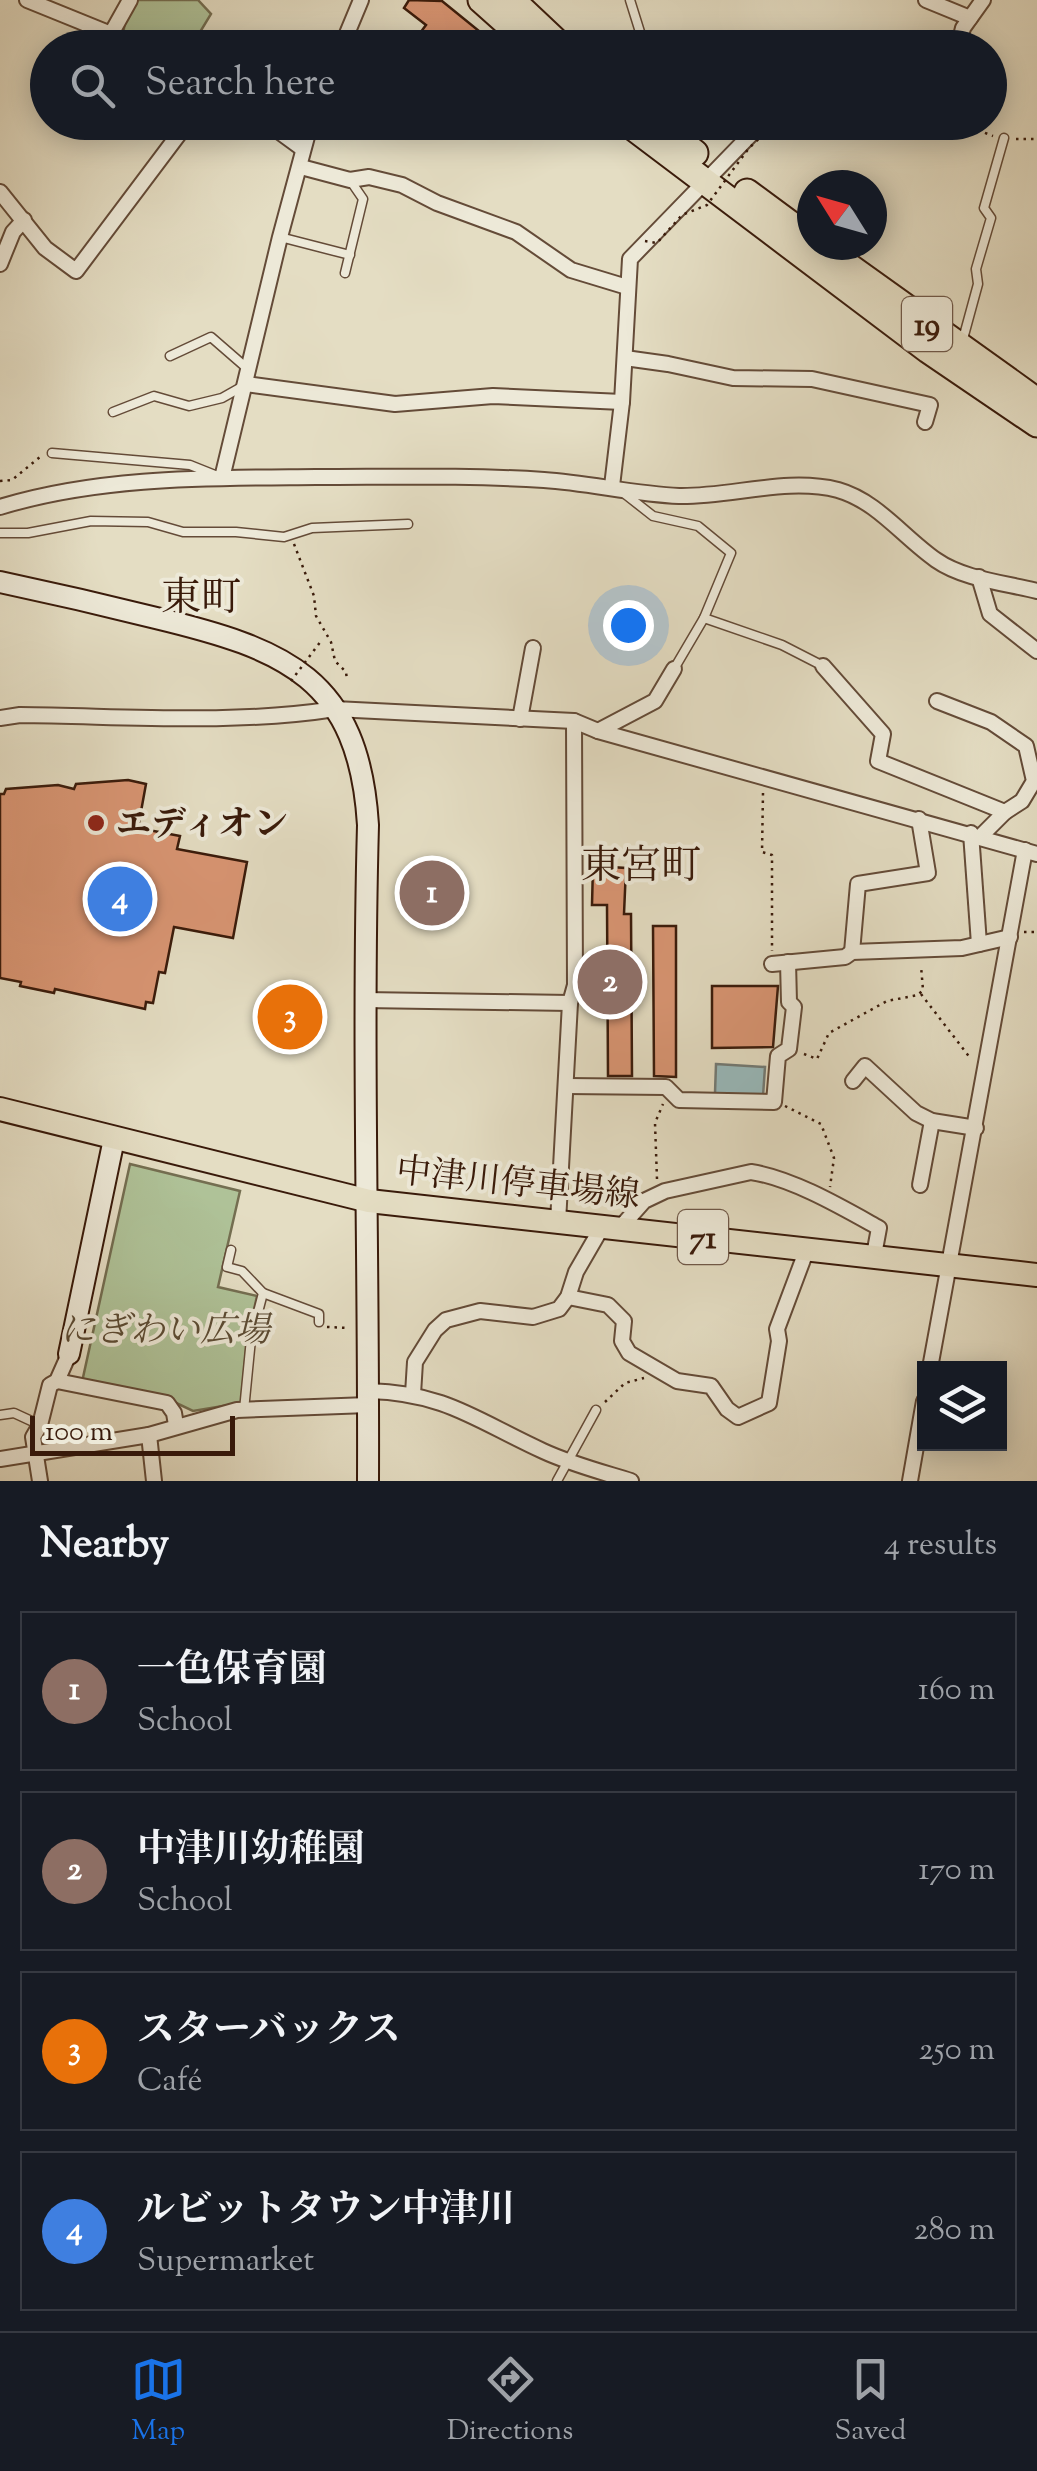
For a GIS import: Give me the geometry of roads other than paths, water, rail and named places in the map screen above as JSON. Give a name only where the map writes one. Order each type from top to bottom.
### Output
[{"type":"highway","points":[[481,0],[515,30]]},
{"type":"highway","points":[[512,0],[543,30]]},
{"type":"highway","name":"19","points":[[654,140],[797,231]]},
{"type":"highway","name":"19","points":[[674,140],[710,176],[928,350],[1037,424]]},
{"type":"highway","name":"19","points":[[839,260],[1037,401]]},
{"type":"main road","name":"中津川停車場線","points":[[0,1109],[368,1201],[1037,1275]]},
{"type":"street","points":[[28,0],[101,30]]},
{"type":"street","points":[[113,30],[130,0]]},
{"type":"street","points":[[348,30],[360,0]]},
{"type":"street","points":[[926,0],[970,18]]},
{"type":"street","points":[[962,30],[983,0]]},
{"type":"street","points":[[0,192],[45,248],[76,271],[174,140]]},
{"type":"street","points":[[292,140],[303,148]]},
{"type":"street","points":[[222,478],[305,140]]},
{"type":"street","points":[[615,487],[630,260],[745,140]]},
{"type":"street","points":[[301,167],[350,180],[368,178],[402,184],[454,210],[516,232],[571,270],[627,286]]},
{"type":"street","points":[[0,264],[13,232],[24,220]]},
{"type":"street","points":[[625,358],[733,378],[812,378],[846,384],[930,405],[925,422]]},
{"type":"street","points":[[248,378],[394,404],[492,396],[622,402]]},
{"type":"street","points":[[0,507],[87,488],[222,478],[447,476],[615,487],[678,496],[798,486],[838,490],[865,501],[939,562],[979,577],[1037,591]]},
{"type":"street","points":[[979,577],[990,614],[1037,651]]},
{"type":"street","points":[[0,582],[218,633],[264,649],[313,682],[335,708],[352,743],[367,803],[364,1000],[368,1481]]},
{"type":"street","points":[[520,718],[533,648]]},
{"type":"street","points":[[824,666],[883,734],[878,761],[1005,812]]},
{"type":"street","points":[[598,731],[655,701],[674,669]]},
{"type":"street","points":[[937,701],[991,722],[1026,746],[1034,781],[1022,801],[976,835]]},
{"type":"street","points":[[0,718],[218,717],[303,714],[335,708],[574,721],[1031,852],[1010,936],[931,1361]]},
{"type":"street","points":[[558,1222],[574,985],[574,721]]},
{"type":"street","points":[[852,952],[858,884],[928,872],[920,818]]},
{"type":"street","points":[[976,835],[978,944]]},
{"type":"street","points":[[772,964],[852,952],[962,948],[1010,936]]},
{"type":"street","points":[[568,1086],[666,1087],[679,1100],[774,1102],[778,1056],[789,1048],[794,1007],[789,1002],[788,962]]},
{"type":"street","points":[[364,1000],[570,1002]]},
{"type":"street","points":[[853,1081],[865,1066],[916,1112],[932,1121],[976,1128]]},
{"type":"street","points":[[920,1184],[932,1121]]},
{"type":"street","points":[[40,1481],[34,1436],[50,1385],[57,1381],[69,1354],[114,1139]]},
{"type":"street","points":[[413,1394],[415,1362],[446,1320],[480,1310],[533,1317],[559,1309],[568,1297],[576,1272],[611,1228],[655,1196],[751,1172],[763,1174],[879,1228],[874,1255]]},
{"type":"street","points":[[568,1297],[608,1305],[624,1322],[622,1342],[629,1353],[677,1382],[712,1386],[727,1409],[738,1417],[769,1403],[779,1341],[777,1329],[807,1249]]},
{"type":"street","points":[[57,1381],[166,1402],[174,1413],[176,1426]]},
{"type":"street","points":[[0,1459],[149,1435],[244,1410],[413,1394],[450,1404],[548,1454],[632,1481]]},
{"type":"street","points":[[149,1435],[154,1481]]},
{"type":"street","points":[[910,1481],[917,1441]]},
{"type":"lane","points":[[630,0],[639,30]]},
{"type":"lane","points":[[960,349],[991,218],[984,208],[1003,140]]},
{"type":"lane","points":[[346,273],[363,199],[350,180]]},
{"type":"lane","points":[[280,237],[350,255]]},
{"type":"lane","points":[[113,412],[154,396],[190,406],[222,398],[248,378],[211,337],[170,356]]},
{"type":"lane","points":[[52,453],[190,464],[222,478]]},
{"type":"lane","points":[[615,487],[653,516],[698,526],[730,553],[704,618],[674,669]]},
{"type":"lane","points":[[0,534],[110,521],[148,522],[183,532],[290,536],[312,528],[408,524]]},
{"type":"lane","points":[[704,618],[782,645],[824,666]]},
{"type":"lane","points":[[231,1250],[227,1267],[242,1271],[263,1294],[319,1314],[319,1322]]},
{"type":"lane","points":[[244,1410],[251,1339],[263,1294]]},
{"type":"lane","points":[[557,1481],[596,1410]]},
{"type":"lane","points":[[0,1414],[14,1414],[40,1426]]},
{"type":"water","points":[[716,1064],[765,1067],[763,1096],[715,1093]]},
{"type":"place","name":"エディオン","points":[[96,823]]},
{"type":"place","name":"一色保育園","points":[[432,893]]},
{"type":"place","name":"ルビットタウン中津川","points":[[120,899]]},
{"type":"place","name":"中津川幼稚園","points":[[610,982]]},
{"type":"place","name":"スターバックス","points":[[290,1017]]},
{"type":"district","name":"東町","points":[[201,596]]},
{"type":"district","name":"東宮町","points":[[641,864]]},
{"type":"park label","name":"にぎわい広場","points":[[165,1329]]}]
